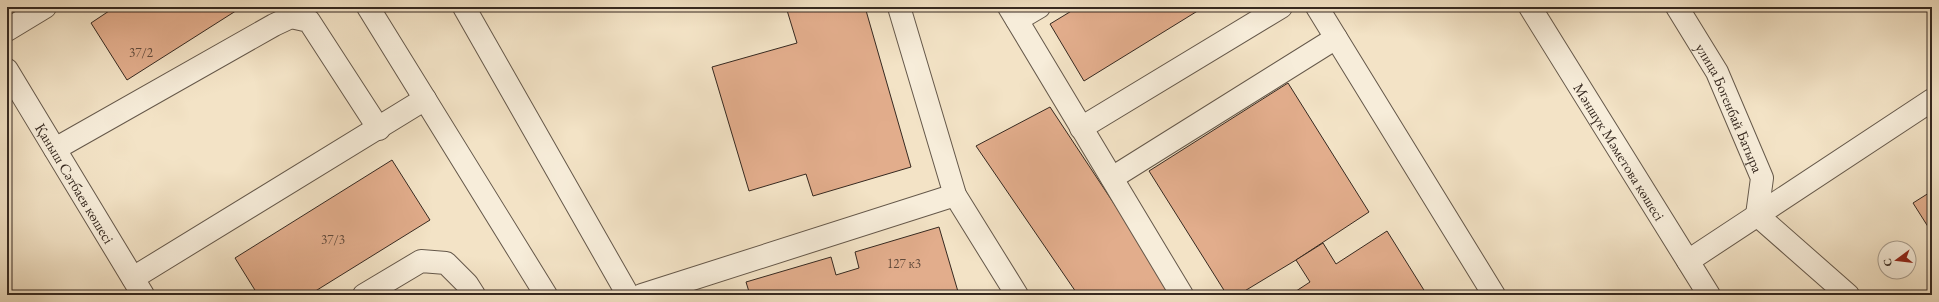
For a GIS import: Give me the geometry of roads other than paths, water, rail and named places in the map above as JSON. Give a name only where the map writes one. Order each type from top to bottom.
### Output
[{"type":"street","points":[[7,30],[45,7]]},
{"type":"street","points":[[368,7],[546,295]]},
{"type":"street","points":[[464,7],[628,295]]},
{"type":"street","points":[[899,7],[955,195],[1017,295]]},
{"type":"street","points":[[1040,7],[1013,14],[1182,295]]},
{"type":"street","points":[[1081,128],[1281,7]]},
{"type":"street","points":[[1317,7],[1494,295]]},
{"type":"street","name":"Мәншүк Мәметова көшесі","points":[[1530,7],[1709,295]]},
{"type":"street","name":"улица Богенбай Батыра","points":[[1677,7],[1717,72],[1762,178],[1757,215]]},
{"type":"street","points":[[55,149],[274,25],[292,17],[309,21],[379,129]]},
{"type":"street","points":[[1112,178],[1336,38]]},
{"type":"street","name":"Қаныш Сәтбаев көшесі","points":[[7,70],[138,287]]},
{"type":"street","points":[[138,287],[425,99]]},
{"type":"street","points":[[1688,261],[1932,100]]},
{"type":"street","points":[[642,295],[955,195]]},
{"type":"street","points":[[1757,215],[1848,295]]},
{"type":"street","points":[[364,295],[421,261],[446,263],[467,284],[474,295]]}]
